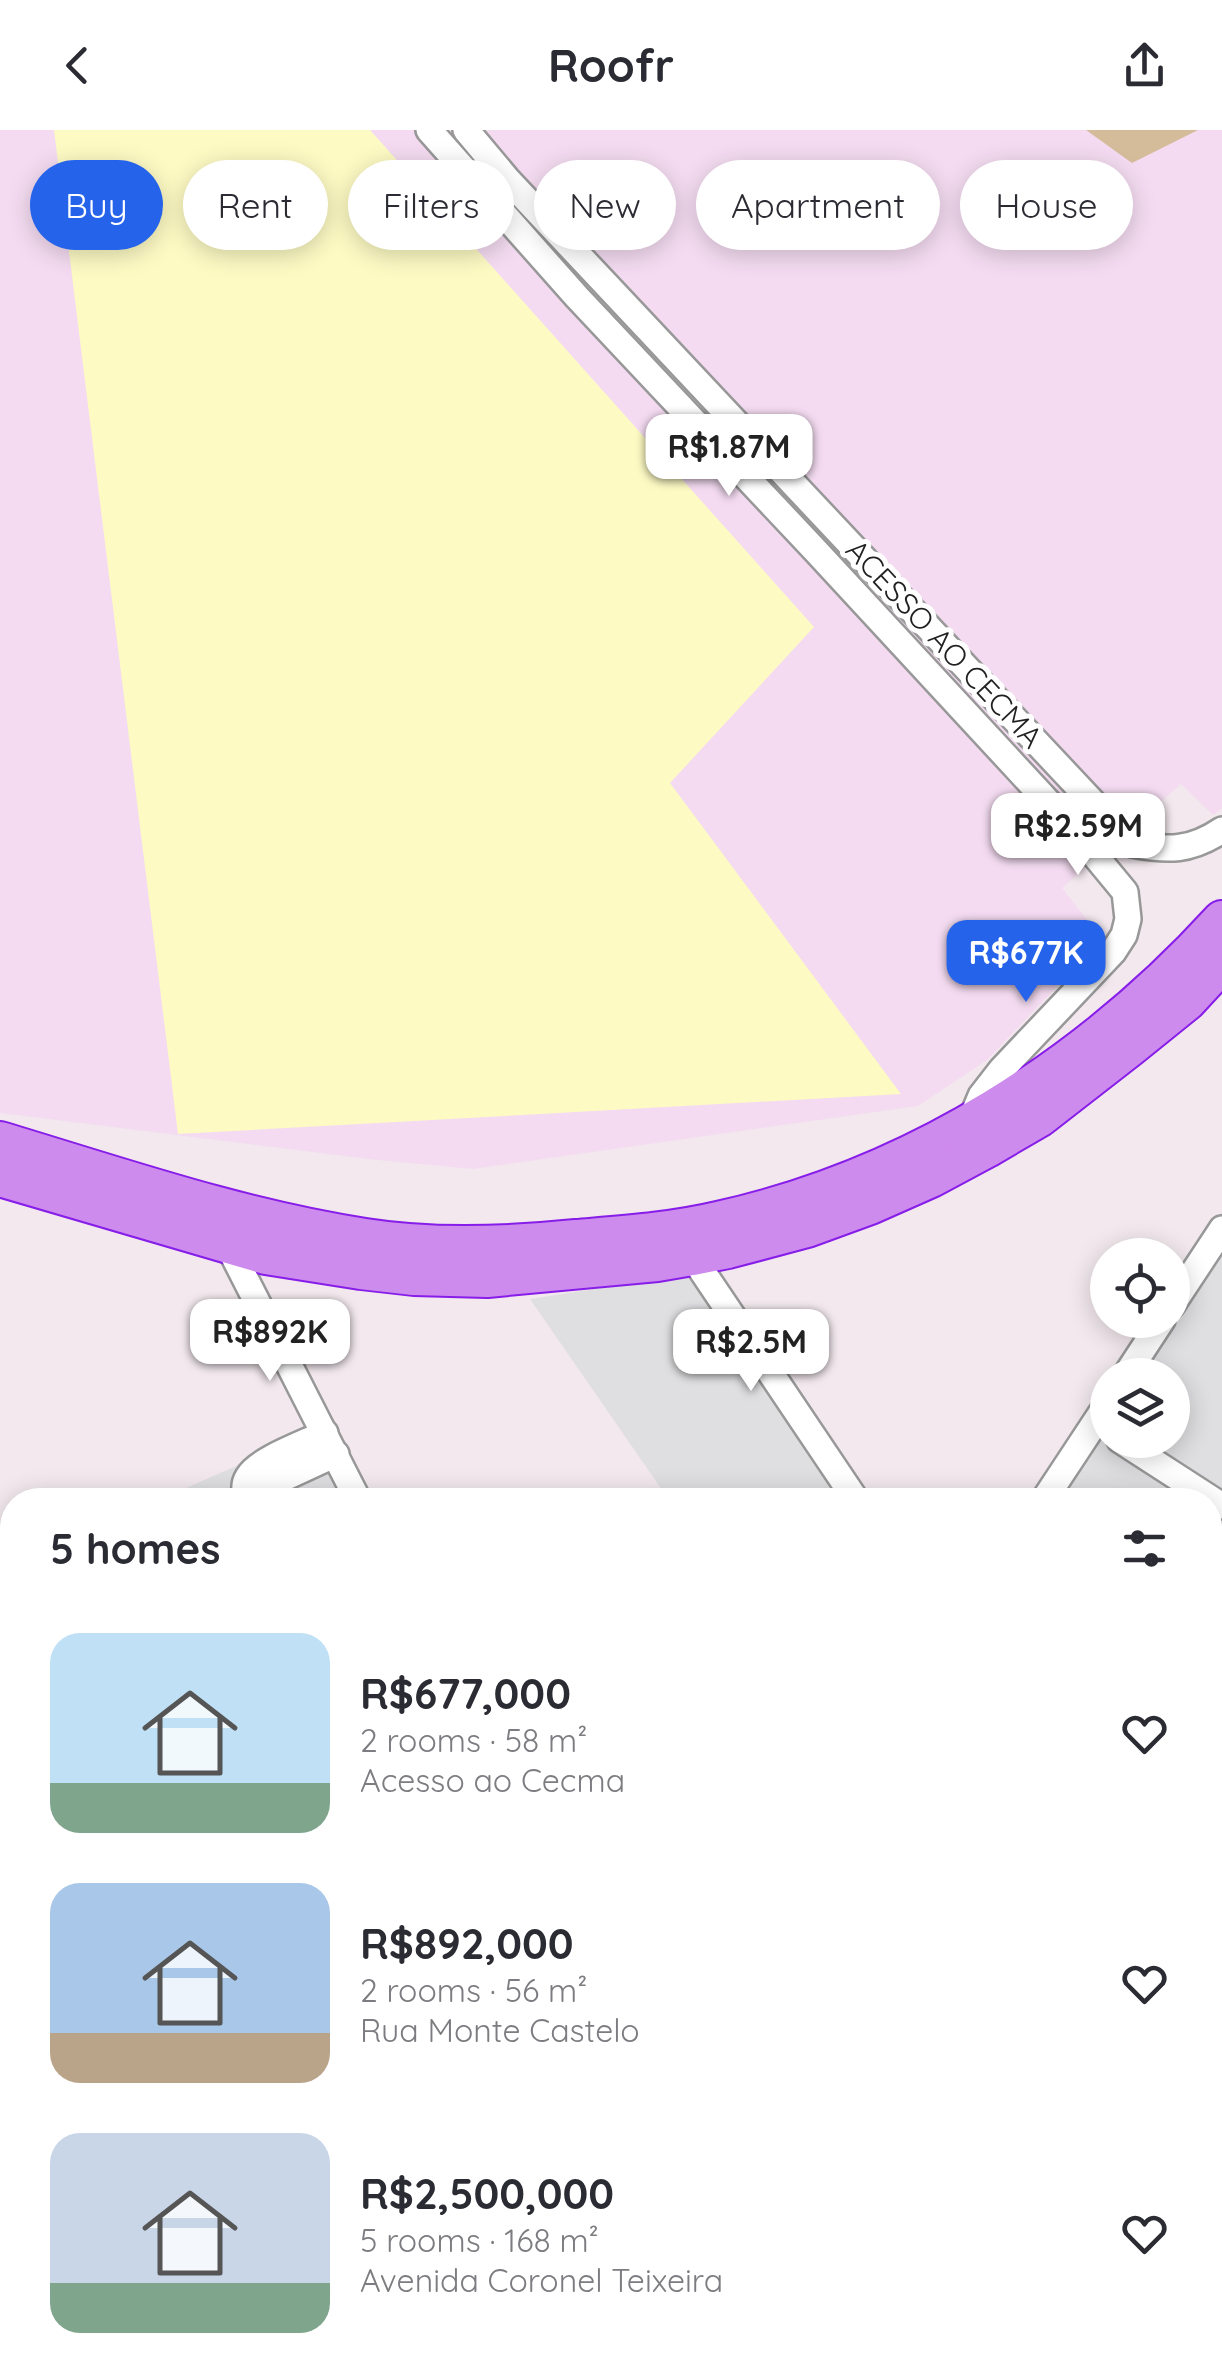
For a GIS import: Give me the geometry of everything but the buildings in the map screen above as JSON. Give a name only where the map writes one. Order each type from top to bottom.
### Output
[{"type":"highway","points":[[0,1141],[242,1212],[368,1239],[501,1245],[647,1233],[718,1221],[843,1183],[970,1125],[1098,1035],[1166,978],[1222,920]]},
{"type":"highway","points":[[0,1178],[266,1255],[414,1276],[487,1278],[638,1264],[728,1250],[870,1205],[988,1148],[1040,1117],[1130,1047],[1188,1000],[1222,963]]},
{"type":"street","name":"ACESSO AO CECMA","points":[[430,130],[577,297],[816,550],[1125,892],[1128,920],[1114,952],[1002,1070],[981,1096],[970,1125]]},
{"type":"street","name":"ACESSO AO CECMA","points":[[466,130],[1132,844],[1163,850],[1191,846],[1222,830]]},
{"type":"street","points":[[1072,829],[1095,806]]},
{"type":"street","points":[[228,1245],[352,1488]]},
{"type":"street","points":[[1190,1281],[1218,1246]]},
{"type":"street","points":[[692,1256],[848,1488]]},
{"type":"street","points":[[1053,1488],[1090,1438]]},
{"type":"street","points":[[246,1488],[250,1473],[259,1465],[330,1444]]},
{"type":"street","points":[[1148,1458],[1194,1488]]},
{"type":"shaded area","points":[[0,130],[1222,130],[1222,808],[1213,815],[1181,784],[1062,888],[1088,921],[1093,949],[987,1060],[918,1106],[473,1169],[0,1113]]},
{"type":"shaded area","points":[[54,130],[370,130],[397,160],[348,160],[348,250],[477,250],[814,627],[670,783],[901,1094],[178,1134],[69,250],[163,250],[163,160],[58,160]]},
{"type":"shaded area","points":[[1086,130],[1198,130],[1133,162]]},
{"type":"shaded area","points":[[1222,1212],[1222,1488],[1039,1488],[1090,1412],[1090,1458],[1190,1458],[1190,1358],[1133,1358],[1153,1338],[1190,1338],[1190,1261]]},
{"type":"shaded area","points":[[713,1271],[860,1488],[661,1488],[530,1299]]},
{"type":"shaded area","points":[[313,1432],[341,1488],[186,1488]]}]
